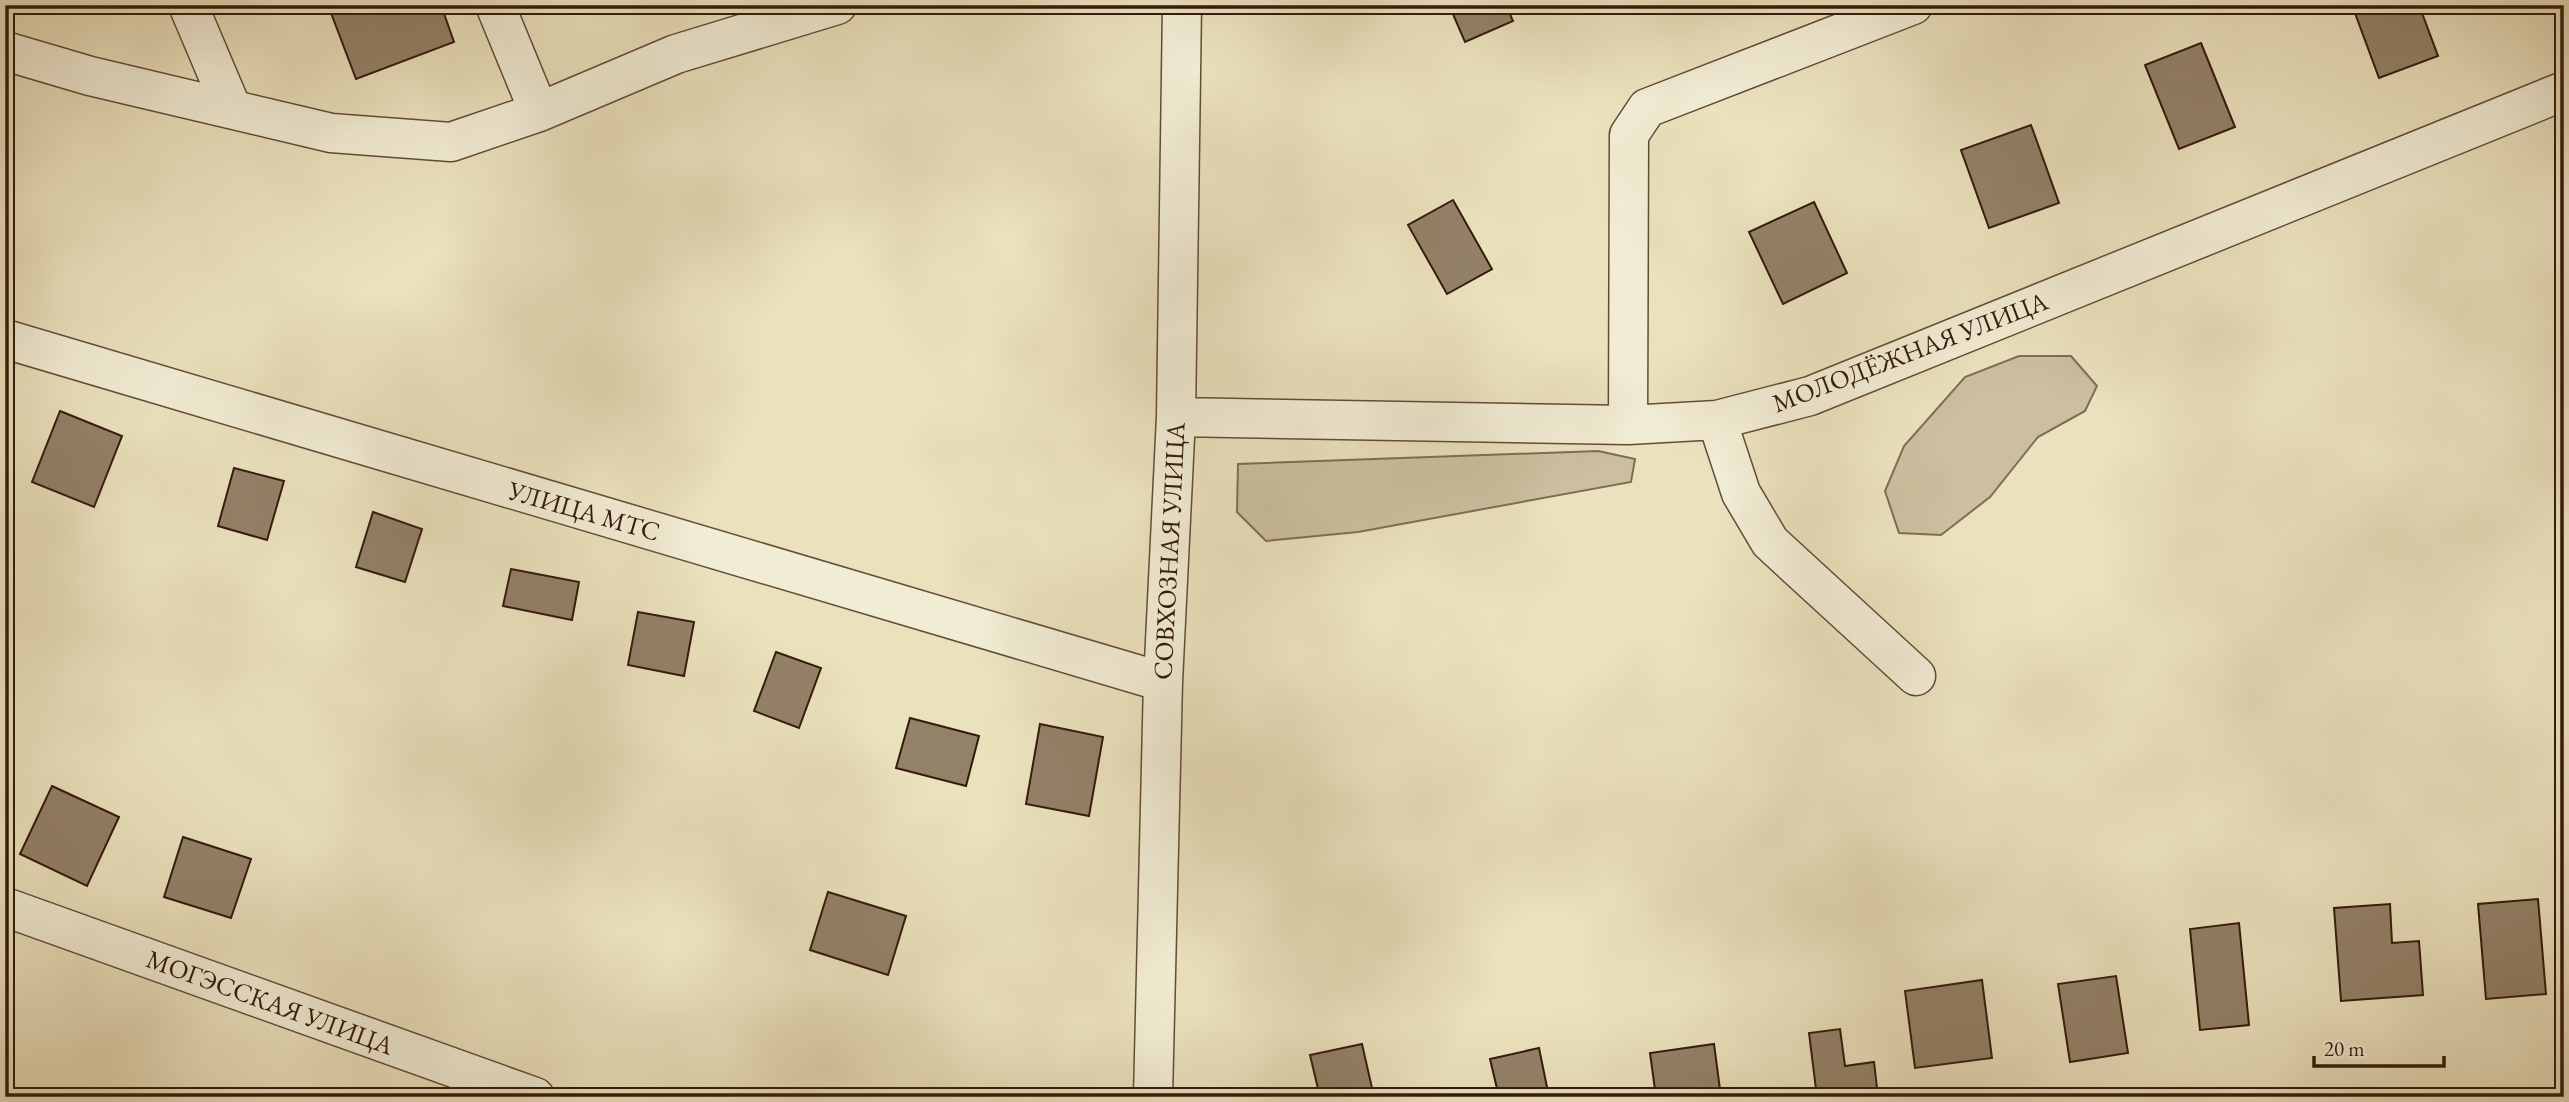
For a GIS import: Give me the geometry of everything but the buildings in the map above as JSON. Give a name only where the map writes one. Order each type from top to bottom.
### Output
[{"type":"street","points":[[188,5],[232,110]]},
{"type":"street","points":[[495,5],[539,112]]},
{"type":"street","points":[[5,51],[90,76],[331,133],[451,142],[539,112],[676,54],[836,5]]},
{"type":"street","name":"СОВХОЗНАЯ УЛИЦА","points":[[1153,1097],[1163,682],[1176,417],[1182,5]]},
{"type":"street","points":[[1628,425],[1629,135],[1647,108],[1913,5]]},
{"type":"street","name":"МОЛОДЁЖНАЯ УЛИЦА","points":[[1176,417],[1628,425],[1717,421],[1810,396],[2564,91]]},
{"type":"street","name":"УЛИЦА МТС","points":[[5,339],[1163,682]]},
{"type":"street","points":[[1717,421],[1741,493],[1770,542],[1916,676]]},
{"type":"street","name":"МОГЭССКАЯ УЛИЦА","points":[[5,907],[536,1097]]},
{"type":"shaded area","points":[[2019,356],[2071,356],[2097,386],[2085,411],[2038,437],[1990,497],[1941,535],[1899,533],[1885,491],[1904,446],[1965,377]]},
{"type":"shaded area","points":[[1598,451],[1635,459],[1631,482],[1358,532],[1266,541],[1237,512],[1238,464]]}]
